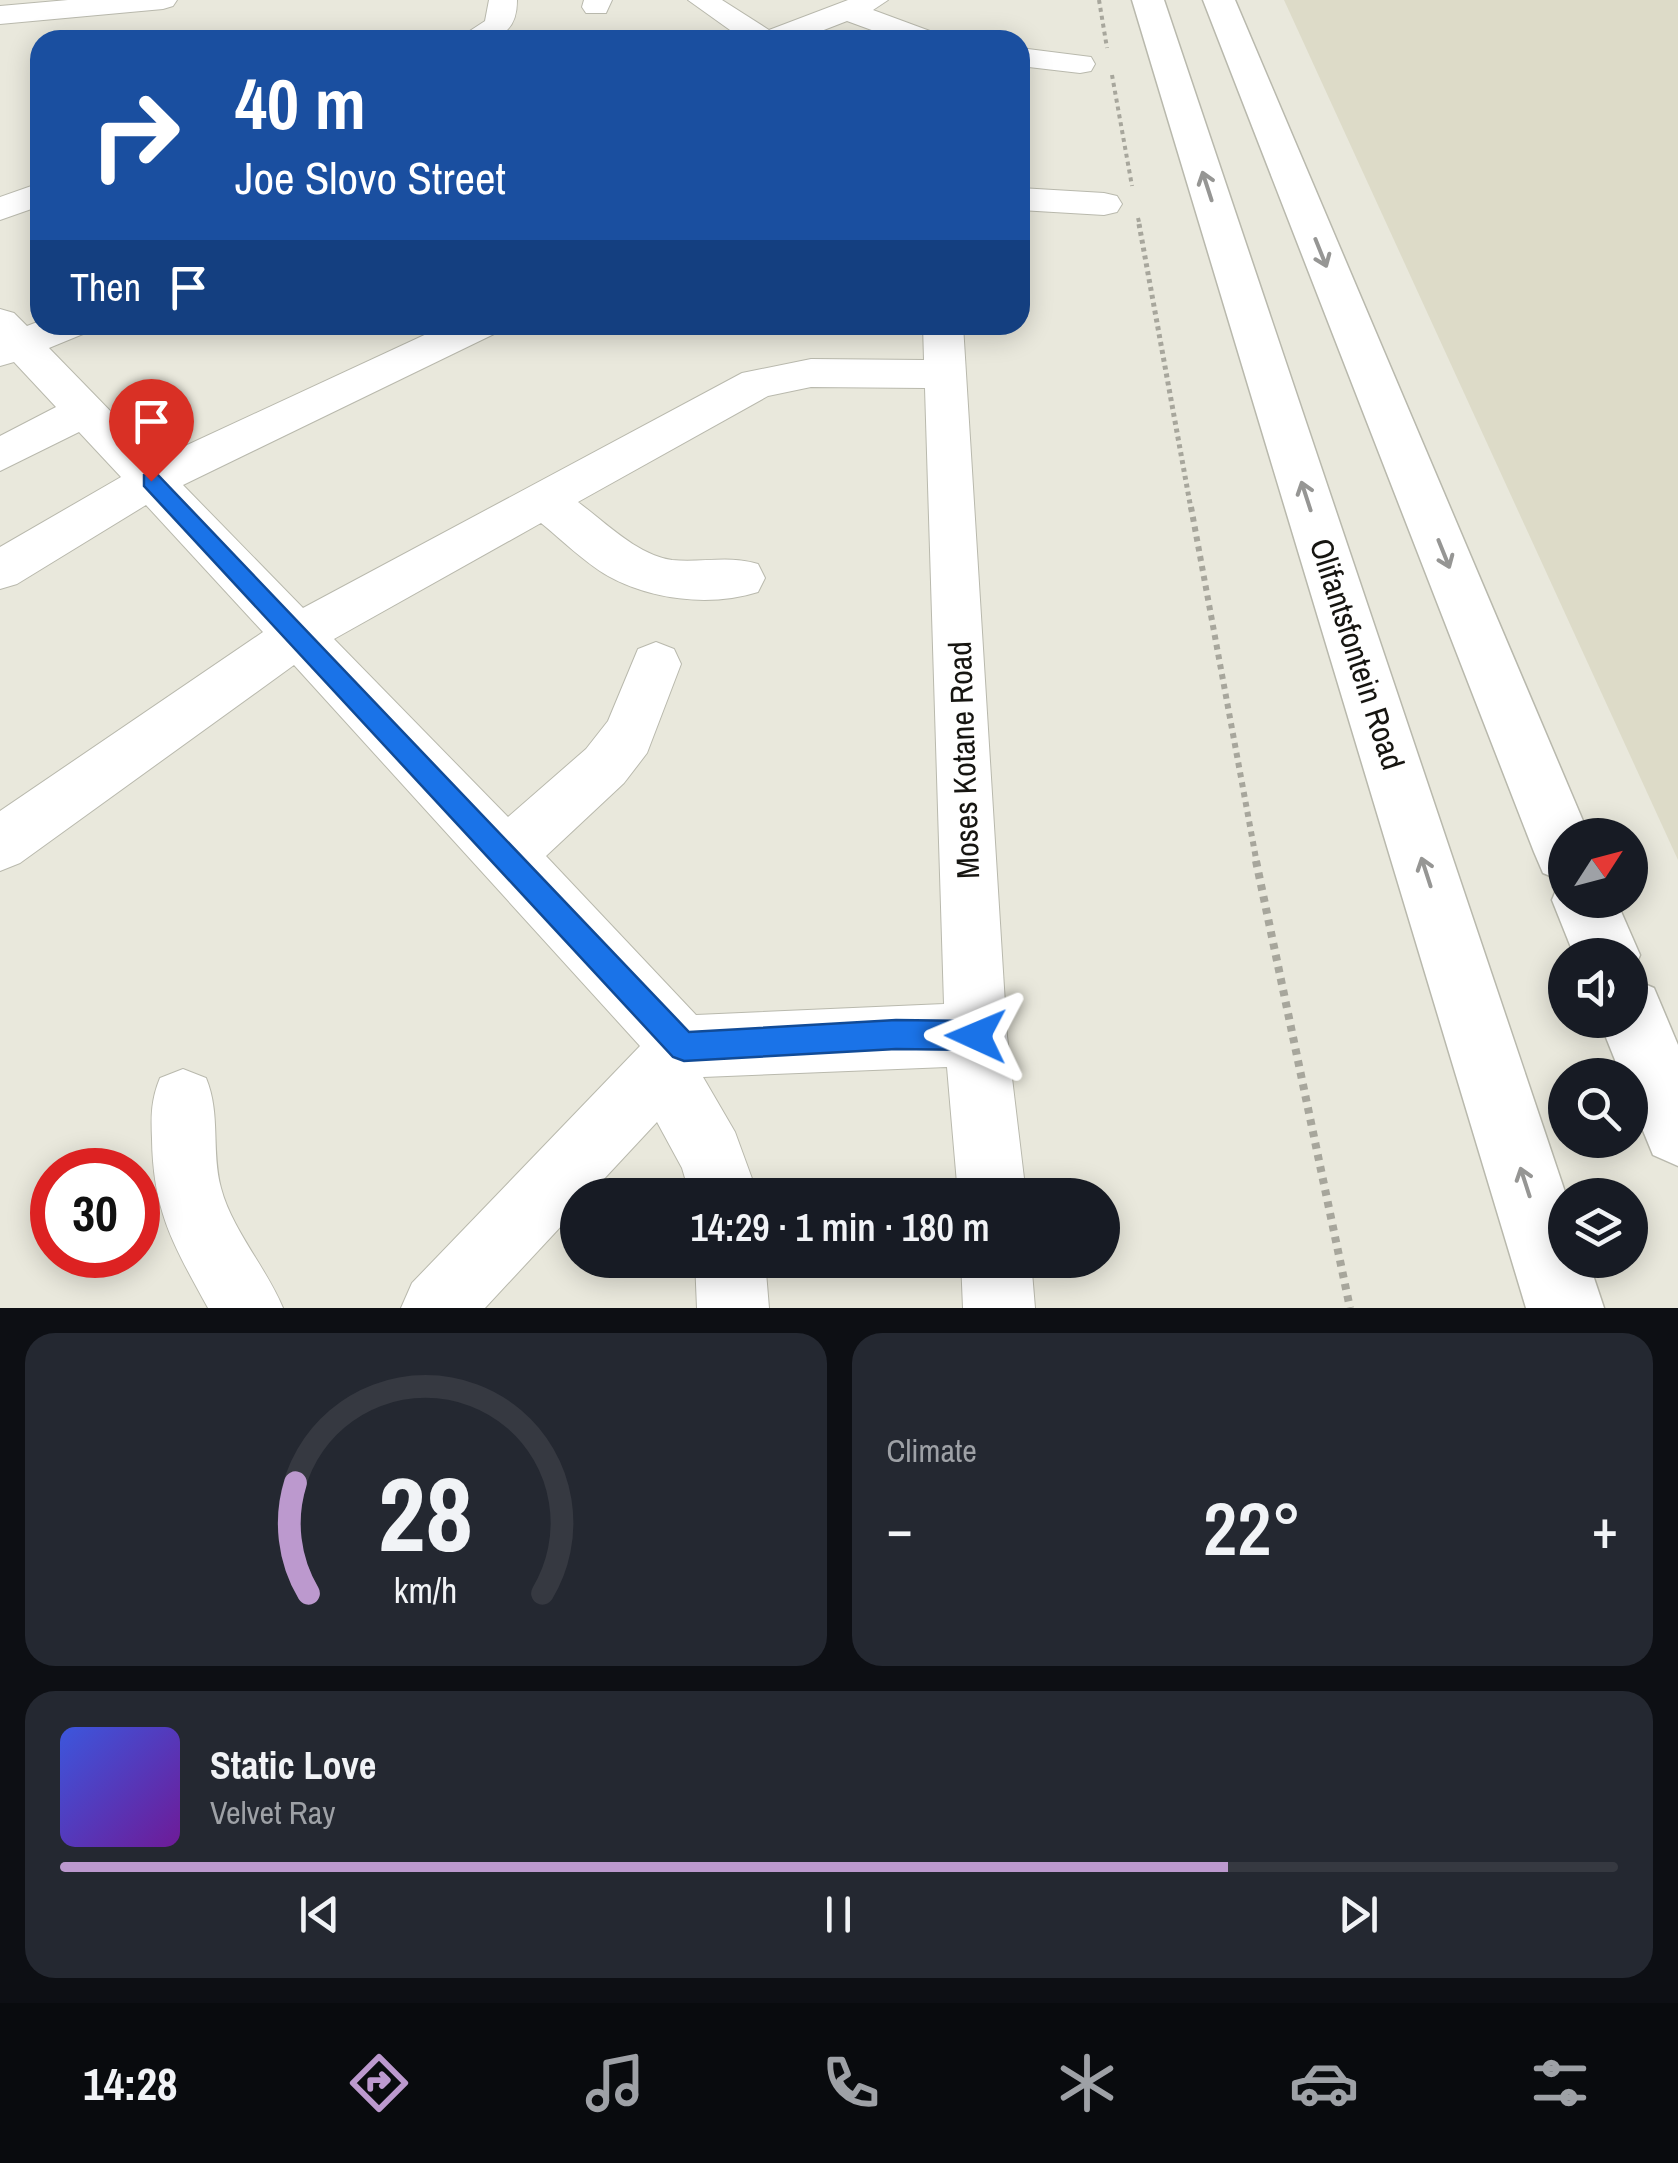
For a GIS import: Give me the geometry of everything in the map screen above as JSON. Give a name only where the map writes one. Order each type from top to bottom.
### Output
[{"type":"main road","name":"Olifantsfontein Road","points":[[1148,0],[1565,1308]]},
{"type":"main road","points":[[1219,0],[1551,818]]},
{"type":"main road","points":[[1641,1038],[1678,1130]]},
{"type":"street","points":[[0,15],[164,0]]},
{"type":"street","points":[[493,30],[504,17],[503,0]]},
{"type":"street","points":[[702,0],[751,30]]},
{"type":"street","points":[[794,30],[860,5],[909,30]]},
{"type":"street","points":[[1030,57],[1080,64]]},
{"type":"street","points":[[1030,171],[1102,190],[1030,198]]},
{"type":"street","points":[[0,208],[30,198]]},
{"type":"street","points":[[0,570],[151,481],[459,335]]},
{"type":"street","points":[[23,336],[83,411],[507,855],[673,1058],[719,1178]]},
{"type":"street","points":[[0,844],[297,635],[757,383],[945,349]]},
{"type":"street","name":"Moses Kotane Road","points":[[945,349],[976,1036],[990,1178]]},
{"type":"street","points":[[0,455],[83,411]]},
{"type":"street","points":[[542,499],[624,562],[668,579],[741,578]]},
{"type":"street","points":[[507,855],[604,766],[628,736],[656,664]]},
{"type":"street","points":[[437,1308],[673,1058],[896,1034],[976,1036]]},
{"type":"street","points":[[183,1101],[186,1182],[197,1220],[247,1308]]},
{"type":"street","points":[[731,1278],[733,1308]]},
{"type":"street","points":[[997,1278],[998,1308]]},
{"type":"path","points":[[1100,0],[1250,833],[1350,1308]]},
{"type":"shaded area","points":[[1284,0],[1678,0],[1678,860]]},
{"type":"route","points":[[151,481],[684,1046],[896,1034],[976,1036]]}]
